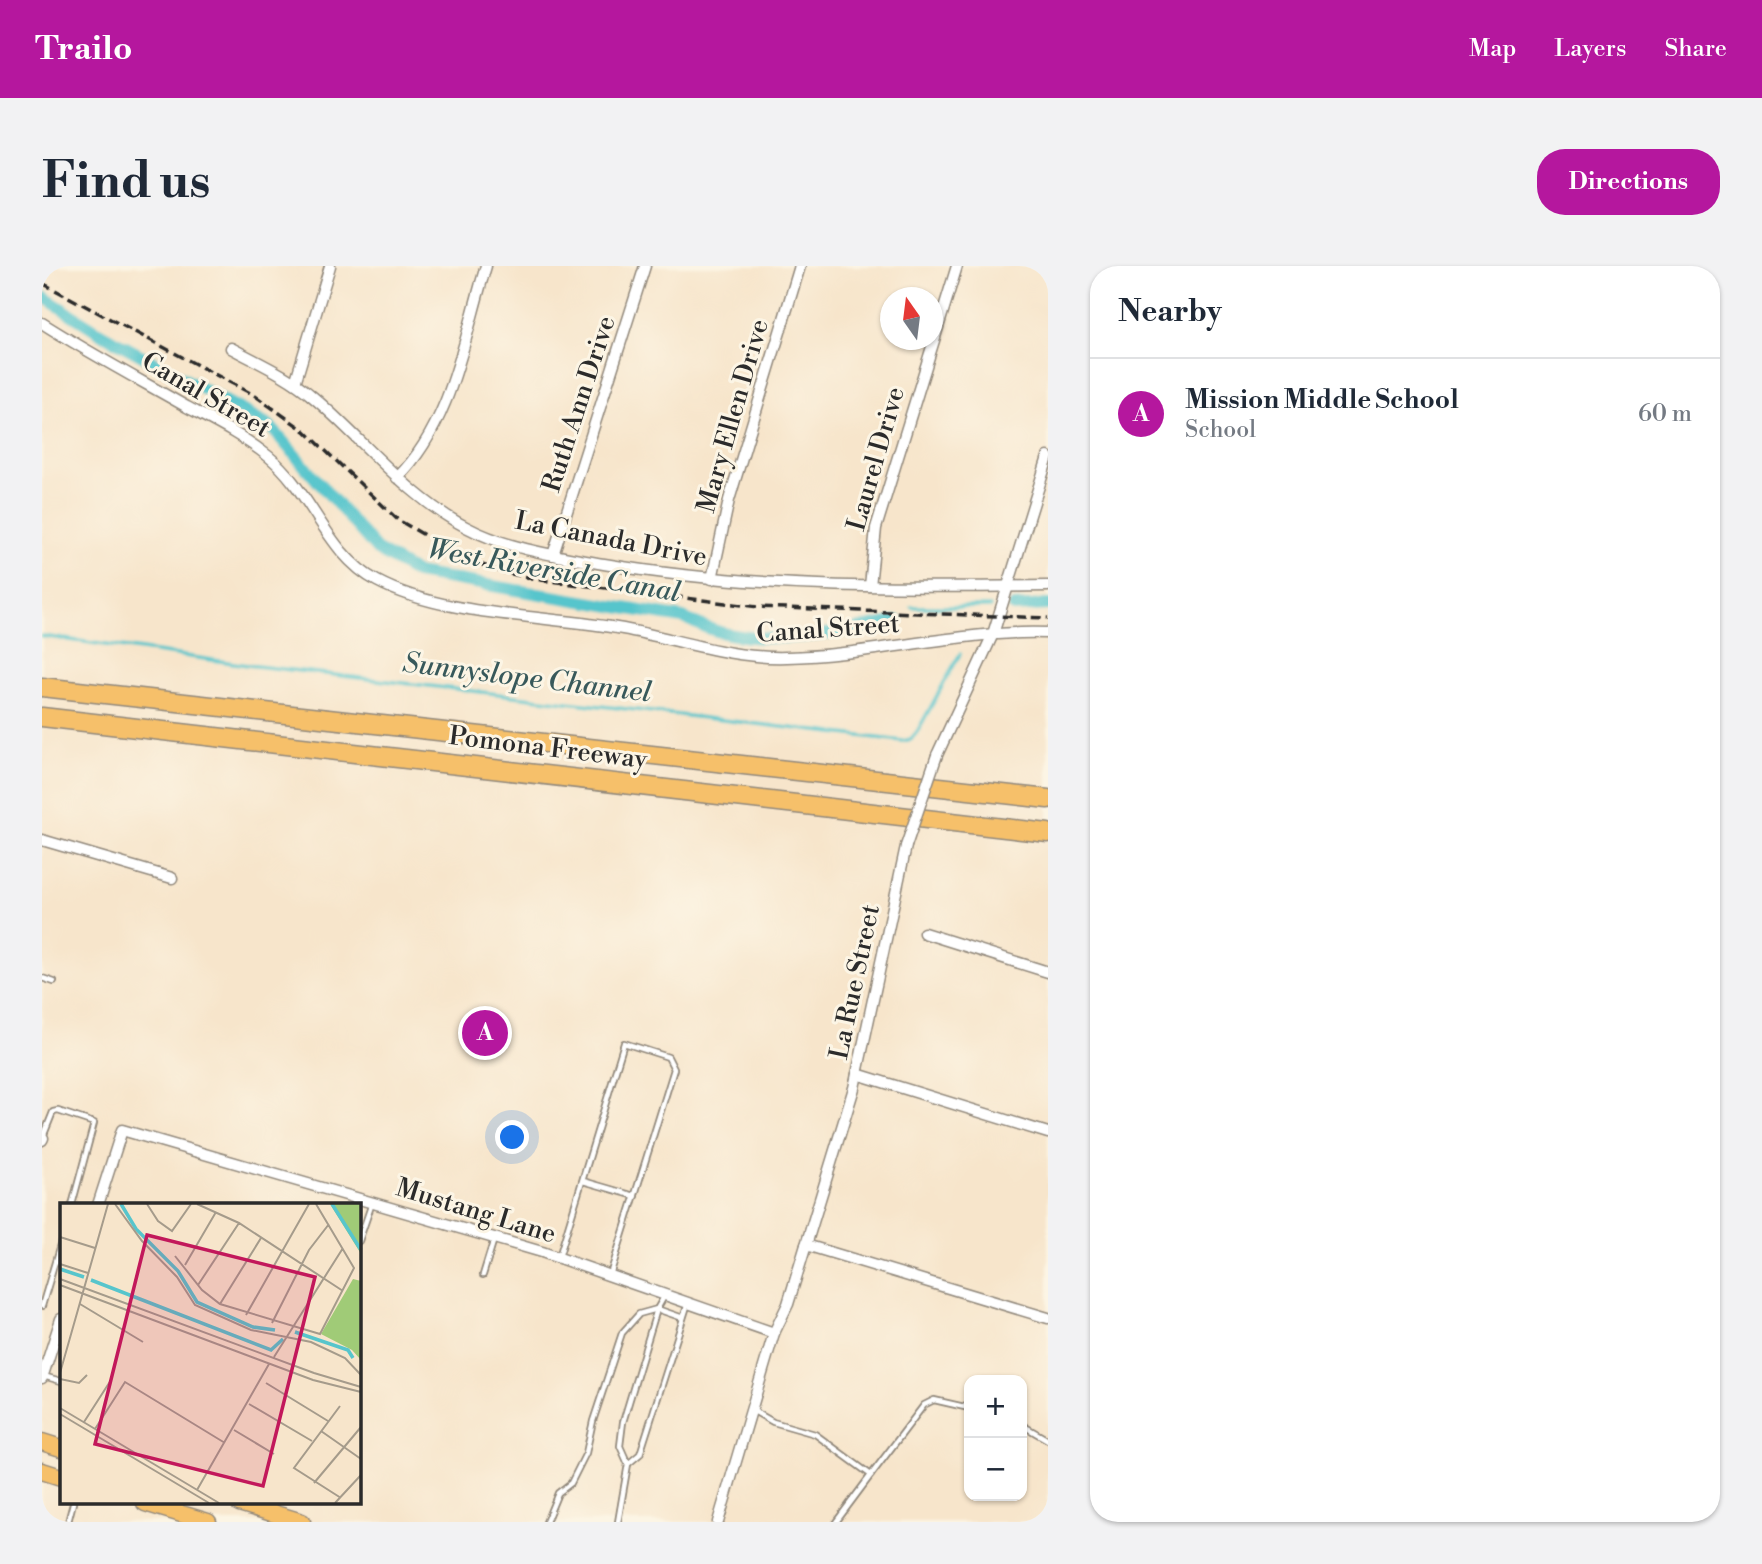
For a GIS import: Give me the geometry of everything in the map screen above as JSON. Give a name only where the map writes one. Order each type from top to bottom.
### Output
[{"type":"highway","name":"Pomona Freeway","points":[[42,687],[1048,800]]},
{"type":"highway","name":"Pomona Freeway","points":[[42,717],[1048,833]]},
{"type":"main road","points":[[42,1442],[60,1448]]},
{"type":"main road","points":[[42,1472],[60,1477]]},
{"type":"main road","points":[[148,1504],[208,1522]]},
{"type":"main road","points":[[249,1504],[302,1522]]},
{"type":"street","points":[[295,383],[330,266]]},
{"type":"street","points":[[397,478],[417,458],[433,433],[486,266]]},
{"type":"street","name":"Ruth Ann Drive","points":[[553,555],[645,266]]},
{"type":"street","name":"Mary Ellen Drive","points":[[712,579],[729,500],[800,266]]},
{"type":"street","name":"Laurel Drive","points":[[870,586],[876,528],[957,266]]},
{"type":"street","name":"Canal Street","points":[[42,323],[248,440],[285,473],[351,563],[379,582],[409,595],[442,603],[624,629],[718,652],[760,658],[825,654],[993,634],[1048,633]]},
{"type":"street","name":"La Canada Drive","points":[[231,348],[295,383],[427,503],[467,528],[553,555],[712,579],[801,586],[1048,586]]},
{"type":"street","name":"La Rue Street","points":[[718,1522],[774,1333],[788,1304],[858,1074],[906,846],[937,755],[993,634],[1048,457]]},
{"type":"street","points":[[42,840],[172,878]]},
{"type":"street","points":[[924,933],[1048,972]]},
{"type":"street","points":[[858,1074],[1048,1133]]},
{"type":"street","name":"Mustang Lane","points":[[99,1203],[122,1130],[559,1257],[774,1333]]},
{"type":"street","points":[[806,1245],[1048,1318]]},
{"type":"street","points":[[42,1377],[60,1322]]},
{"type":"lane","points":[[42,978],[54,982]]},
{"type":"lane","points":[[559,1257],[625,1043],[668,1057],[674,1069],[610,1275]]},
{"type":"lane","points":[[42,1138],[54,1112],[94,1123],[73,1203]]},
{"type":"lane","points":[[583,1181],[635,1196]]},
{"type":"lane","points":[[360,1238],[372,1202]]},
{"type":"lane","points":[[483,1275],[495,1238]]},
{"type":"lane","points":[[42,1306],[60,1245]]},
{"type":"lane","points":[[618,1522],[628,1464],[620,1446],[623,1422],[657,1310],[665,1295]]},
{"type":"lane","points":[[628,1464],[640,1454],[644,1444],[688,1303]]},
{"type":"lane","points":[[546,1522],[558,1493],[571,1483],[586,1453],[593,1421],[622,1333],[639,1314],[657,1310],[683,1318]]},
{"type":"lane","points":[[42,1377],[60,1381]]},
{"type":"lane","points":[[836,1522],[924,1405],[934,1400],[964,1407]]},
{"type":"lane","points":[[751,1409],[773,1422],[815,1434],[871,1475]]},
{"type":"lane","points":[[1027,1428],[1048,1440]]},
{"type":"lane","points":[[68,1522],[73,1504]]},
{"type":"waterway","name":"West Riverside Canal","points":[[42,296],[102,334],[269,425],[377,550],[416,573],[683,618],[719,632],[746,637],[811,636],[898,621]]},
{"type":"waterway","name":"West Riverside Canal","points":[[1014,607],[1048,605]]},
{"type":"waterway","name":"West Riverside Canal","points":[[912,607],[990,607]]},
{"type":"waterway","name":"Sunnyslope Channel","points":[[42,636],[248,665],[903,741],[911,739],[917,732],[960,654]]},
{"type":"railway","points":[[42,283],[254,395],[305,431],[398,520],[466,559],[502,572],[541,580],[758,607],[1048,618]]},
{"type":"place","name":"Mission Middle School","points":[[485,1033]]}]
